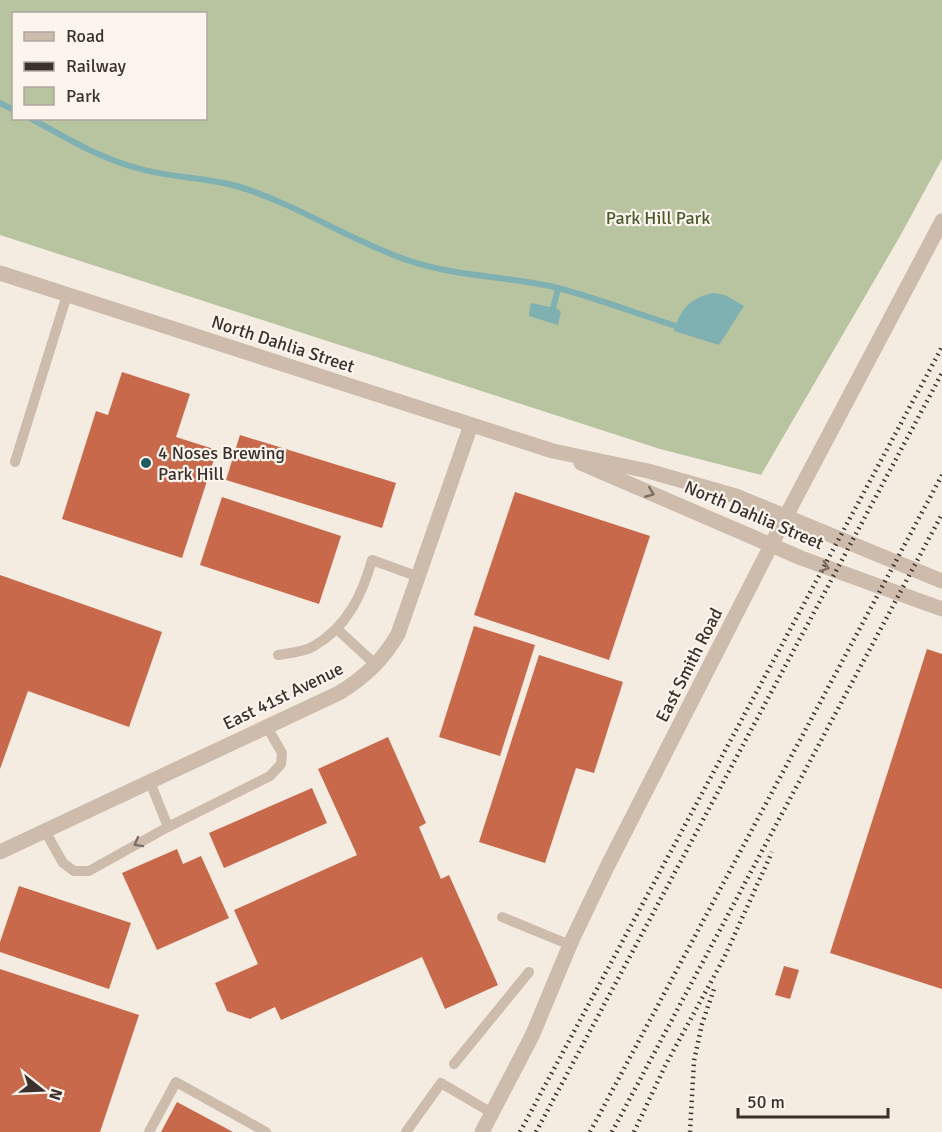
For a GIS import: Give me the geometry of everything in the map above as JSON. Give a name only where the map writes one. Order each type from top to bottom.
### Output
[{"type":"street","name":"East Smith Road","points":[[482,1132],[536,1027],[570,945],[608,865],[786,516],[942,221]]},
{"type":"street","name":"North Dahlia Street","points":[[0,273],[553,451],[771,546],[942,609]]},
{"type":"street","name":"East 41st Avenue","points":[[0,852],[339,693],[356,683],[376,665],[398,634],[471,424]]},
{"type":"street","name":"North Dahlia Street","points":[[553,451],[670,476],[736,496],[942,581]]},
{"type":"lane","points":[[15,462],[68,295]]},
{"type":"lane","points":[[278,655],[313,647],[337,629],[352,610],[364,588],[372,560],[419,577]]},
{"type":"lane","points":[[337,629],[376,665]]},
{"type":"lane","points":[[45,831],[63,863],[74,872],[89,871],[168,827],[270,776],[281,764],[282,753],[267,727]]},
{"type":"lane","points":[[150,782],[168,827]]},
{"type":"lane","points":[[502,917],[570,945]]},
{"type":"lane","points":[[454,1064],[529,972]]},
{"type":"lane","points":[[149,1132],[176,1082],[266,1132]]},
{"type":"lane","points":[[406,1132],[441,1083],[492,1113]]},
{"type":"green space","name":"Park Hill Park","points":[[0,0],[942,0],[942,159],[899,238],[761,475],[660,449],[0,235]]},
{"type":"water","points":[[714,293],[725,295],[744,306],[719,345],[674,331],[683,310],[688,305]]},
{"type":"water","points":[[532,303],[558,309],[561,312],[558,325],[529,316]]},
{"type":"building","points":[[122,372],[190,394],[176,437],[217,450],[182,558],[62,519],[96,411],[108,415]]},
{"type":"building","points":[[240,435],[396,483],[382,528],[226,480]]},
{"type":"building","points":[[515,492],[650,536],[609,660],[474,615]]},
{"type":"building","points":[[222,497],[341,536],[319,604],[200,565]]},
{"type":"building","points":[[0,575],[162,632],[129,727],[28,691],[0,769]]},
{"type":"building","points":[[474,626],[535,645],[500,756],[439,737]]},
{"type":"building","points":[[927,649],[942,654],[942,989],[830,953]]},
{"type":"building","points":[[539,655],[623,682],[594,773],[576,768],[545,863],[479,842]]},
{"type":"building","points":[[388,737],[426,823],[419,827],[441,879],[449,875],[498,985],[445,1009],[422,957],[281,1020],[275,1007],[250,1019],[227,1011],[215,983],[258,964],[234,910],[357,855],[318,769]]},
{"type":"building","points":[[312,788],[327,823],[224,868],[209,833]]},
{"type":"building","points":[[177,849],[183,864],[201,856],[229,918],[157,950],[122,873]]},
{"type":"building","points":[[19,886],[131,923],[109,989],[0,952],[0,942]]},
{"type":"building","points":[[784,966],[799,970],[790,999],[775,995]]},
{"type":"building","points":[[0,969],[139,1015],[100,1132],[0,1132]]},
{"type":"building","points":[[177,1102],[233,1132],[161,1132]]},
{"type":"waterway","points":[[0,103],[12,109]]},
{"type":"waterway","points":[[34,120],[82,146],[123,164],[175,176],[214,181],[261,194],[365,243],[407,260],[460,273],[550,286],[676,326]]},
{"type":"waterway","points":[[553,308],[558,289]]},
{"type":"railway","points":[[520,1132],[942,347]]},
{"type":"railway","points":[[536,1132],[942,373]]},
{"type":"railway","points":[[590,1132],[942,475]]},
{"type":"railway","points":[[612,1132],[942,514]]},
{"type":"railway","points":[[634,1132],[665,1066],[724,958],[772,852]]},
{"type":"railway","points":[[690,1132],[694,1061],[702,1024],[714,989]]},
{"type":"place","name":"4 Noses Brewing Park Hill","points":[[146,463]]}]
